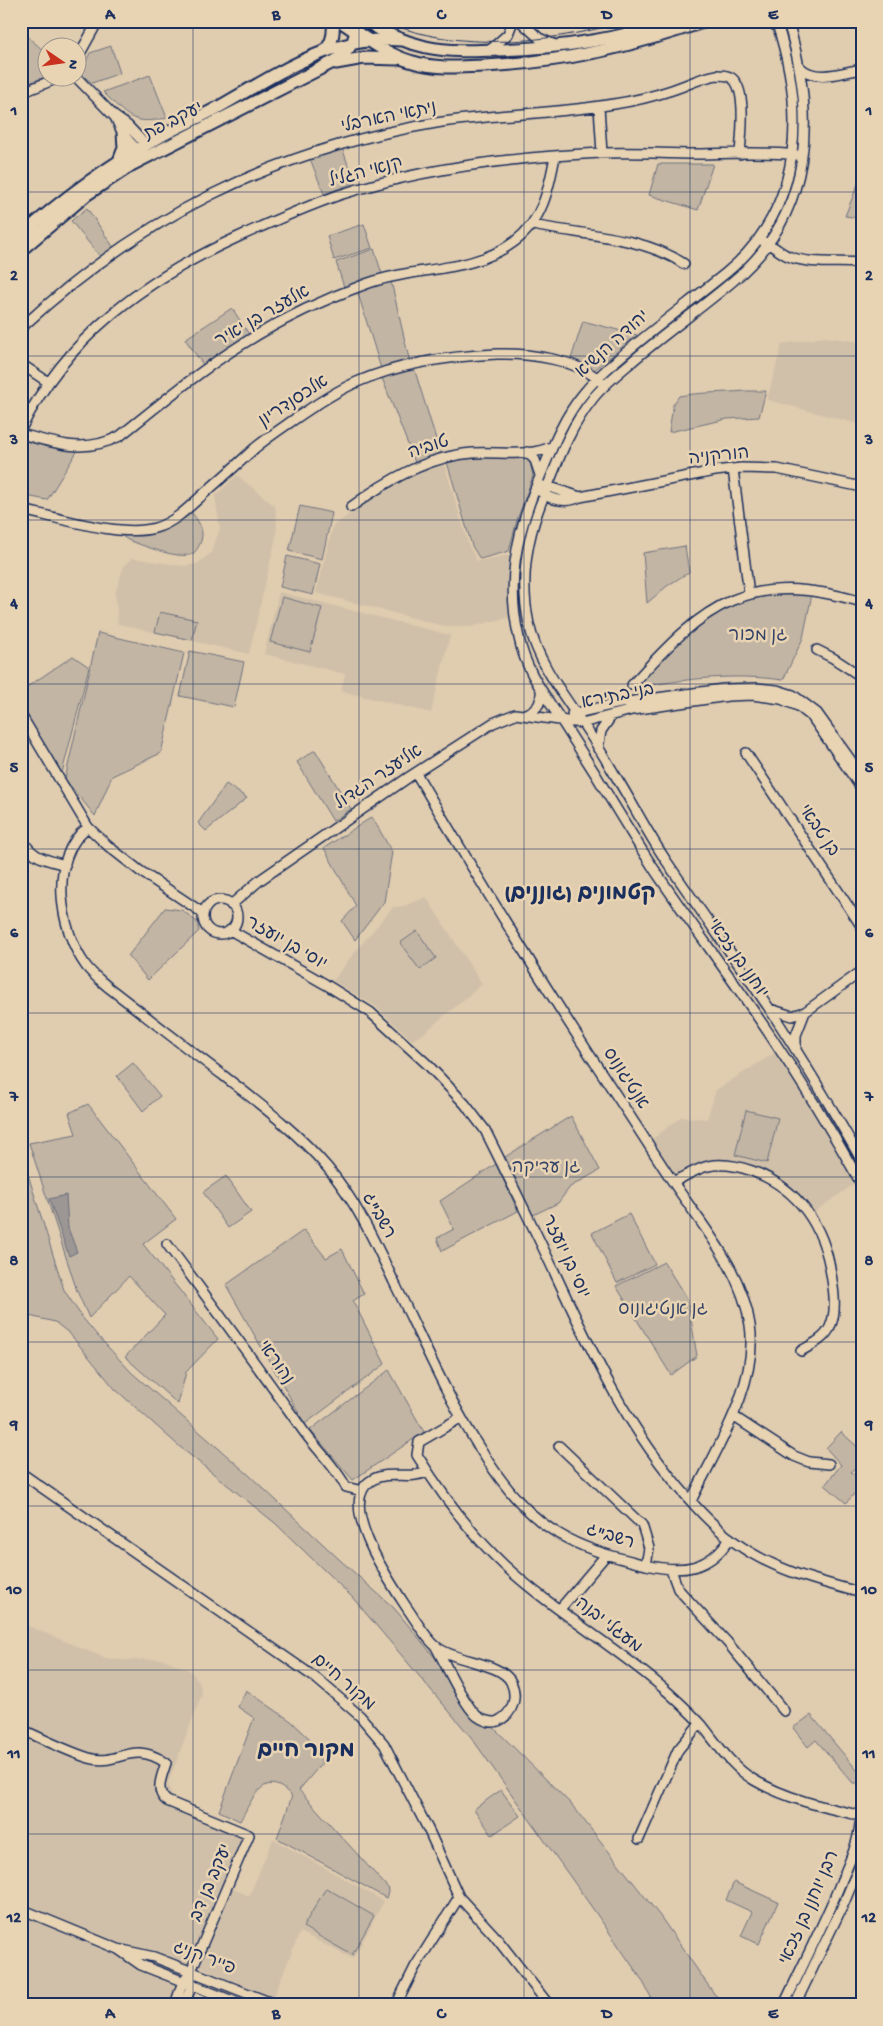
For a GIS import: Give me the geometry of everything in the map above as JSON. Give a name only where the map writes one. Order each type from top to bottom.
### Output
[{"type":"main road","points":[[323,51],[328,48],[332,40],[332,21]]},
{"type":"main road","points":[[340,21],[355,26],[370,40],[405,60]]},
{"type":"main road","name":"יעקב פת","points":[[366,21],[384,33],[436,49],[490,50],[560,47],[627,35],[671,21]]},
{"type":"main road","points":[[328,66],[364,58],[405,60],[424,65],[453,67],[559,60],[633,45],[706,21]]},
{"type":"main road","points":[[353,43],[355,26]]},
{"type":"main road","name":"יעקב פת","points":[[21,250],[86,195],[144,150],[257,84],[323,51],[370,40],[402,40]]},
{"type":"main road","name":"יעקב פת","points":[[21,236],[81,188],[119,162],[328,66],[344,54],[353,43]]},
{"type":"main road","points":[[119,162],[124,148],[123,133]]},
{"type":"street","points":[[88,39],[98,21]]},
{"type":"street","points":[[490,50],[508,34],[513,21]]},
{"type":"street","points":[[520,21],[539,38],[560,47]]},
{"type":"street","name":"יהודה הנשיא","points":[[574,712],[539,655],[531,632],[526,607],[525,566],[528,541],[533,523],[568,440],[583,411],[604,386],[654,342],[735,280],[754,262],[770,244],[782,222],[796,189],[804,155],[806,130],[804,93],[800,67],[782,23]]},
{"type":"street","name":"יהודה הנשיא","points":[[560,719],[541,693],[530,672],[523,654],[514,607],[514,560],[522,519],[553,446],[574,405],[597,378],[647,334],[728,272],[758,241],[781,198],[793,154],[795,133],[793,97],[782,23]]},
{"type":"street","points":[[800,67],[808,73],[821,76]]},
{"type":"street","points":[[804,93],[810,82],[821,76],[862,70]]},
{"type":"street","name":"ניתאי הארבלי","points":[[21,328],[72,284],[158,224],[183,209],[242,178],[276,165],[350,142],[437,123],[599,106],[634,100],[720,75],[728,76],[736,82],[742,108],[740,154]]},
{"type":"street","points":[[21,93],[38,86]]},
{"type":"street","points":[[87,88],[114,116],[128,126],[144,150]]},
{"type":"street","points":[[599,106],[602,153]]},
{"type":"street","points":[[114,116],[123,133],[144,150]]},
{"type":"street","name":"קנאי הגליל","points":[[21,429],[48,382],[88,336],[137,294],[189,262],[260,228],[337,196],[378,184],[460,168],[555,156],[602,153],[804,155]]},
{"type":"street","name":"אלעזר בן יאיר","points":[[21,434],[75,447],[99,445],[111,441],[192,379],[240,346],[308,308],[374,281],[480,260],[513,243],[533,225],[547,193],[555,156]]},
{"type":"street","points":[[533,225],[651,247],[670,254],[684,264]]},
{"type":"street","points":[[758,241],[770,244],[781,252],[799,259],[862,263]]},
{"type":"street","name":"אלכסנדריון","points":[[21,510],[113,529],[143,530],[157,527],[171,521],[191,506],[258,446],[314,405],[357,382],[402,367],[439,359],[504,354],[537,356],[580,368],[597,378],[604,386]]},
{"type":"street","points":[[21,364],[48,382]]},
{"type":"street","name":"טוביה","points":[[351,507],[404,473],[437,460],[470,453],[527,452],[553,446]]},
{"type":"street","points":[[527,452],[535,460],[540,475]]},
{"type":"street","points":[[733,469],[749,594]]},
{"type":"street","name":"הורקניה","points":[[536,486],[546,491],[580,497],[715,471],[777,469],[862,487]]},
{"type":"street","points":[[632,685],[656,658],[690,626],[726,603],[749,594],[779,589],[815,592],[862,602]]},
{"type":"street","points":[[817,650],[862,677]]},
{"type":"street","name":"בני בתירא","points":[[560,719],[574,712],[620,703],[723,689],[756,688],[777,690],[792,695],[817,713],[862,776]]},
{"type":"street","points":[[524,714],[536,708],[539,704],[541,693]]},
{"type":"street","name":"בני בתירא","points":[[560,719],[582,722],[666,704],[728,696],[781,699],[798,706],[812,717],[862,789]]},
{"type":"street","points":[[574,712],[598,749]]},
{"type":"street","name":"אליעזר הגדול","points":[[231,905],[260,880],[416,773],[493,723],[515,714],[560,719]]},
{"type":"street","points":[[21,715],[88,827],[140,872],[203,913]]},
{"type":"street","points":[[598,749],[601,731],[612,715]]},
{"type":"street","name":"יוחנן בן זכאי","points":[[560,719],[653,867],[769,1034],[862,1185]]},
{"type":"street","name":"יוחנן בן זכאי","points":[[598,749],[665,858],[770,1009],[862,1161]]},
{"type":"street","name":"בן טבאי","points":[[746,753],[862,926]]},
{"type":"street","name":"אנטיגונוס","points":[[416,773],[575,1031],[673,1182],[730,1265],[738,1283],[748,1316],[751,1339],[750,1364],[743,1391],[691,1501]]},
{"type":"street","name":"רשב\"ג","points":[[88,827],[78,835],[70,846],[62,877],[62,905],[70,936],[86,966],[108,987],[266,1108],[296,1134],[327,1167],[348,1196],[371,1234],[460,1418],[512,1495],[549,1528],[567,1539],[606,1555],[671,1570],[686,1569],[708,1561],[718,1555],[730,1538]]},
{"type":"street","points":[[21,837],[28,850],[35,856],[65,866]]},
{"type":"street","points":[[215,901],[226,902],[231,905],[236,915],[236,921],[230,930],[219,934],[208,930],[204,922],[203,913],[210,904],[215,901]]},
{"type":"street","name":"יוסי בן יועזר","points":[[230,930],[370,1012],[427,1064],[477,1118],[525,1210],[600,1367],[627,1417],[649,1450],[691,1501],[730,1538],[766,1562],[862,1593]]},
{"type":"street","points":[[770,1009],[792,1016],[805,1012],[862,971]]},
{"type":"street","points":[[796,1052],[796,1035],[805,1012]]},
{"type":"street","points":[[673,1182],[702,1168],[730,1165],[760,1174],[774,1181],[797,1199],[807,1210],[820,1233],[828,1258],[834,1306],[830,1328],[825,1336],[801,1351]]},
{"type":"street","name":"נהוראי","points":[[167,1244],[222,1317],[310,1441],[339,1475],[346,1487],[362,1491]]},
{"type":"street","points":[[732,1416],[794,1456],[809,1462],[829,1464]]},
{"type":"street","name":"מעגלי יבנה","points":[[460,1418],[419,1442],[417,1455],[459,1517],[479,1540],[505,1566],[667,1691],[700,1723],[740,1770],[752,1779],[792,1797],[860,1818]]},
{"type":"street","points":[[559,1446],[642,1525],[649,1548],[646,1565]]},
{"type":"street","points":[[428,1472],[418,1476],[385,1475],[371,1480],[362,1491],[358,1504],[363,1526],[373,1553],[412,1616],[436,1647],[477,1716],[489,1722],[497,1722],[511,1710],[514,1696],[511,1682],[506,1676],[496,1669],[457,1658],[436,1647]]},
{"type":"street","name":"מקור חיים","points":[[21,1473],[318,1679],[360,1716],[384,1744],[459,1897],[494,1935],[549,2005]]},
{"type":"street","points":[[560,1609],[606,1555]]},
{"type":"street","points":[[671,1570],[678,1589],[727,1642],[784,1711]]},
{"type":"street","points":[[639,1839],[678,1750],[700,1723]]},
{"type":"street","name":"יעקב בן דב","points":[[21,1729],[90,1759],[105,1759],[132,1752],[141,1752],[160,1759],[166,1763],[159,1789],[162,1796],[167,1800],[250,1835],[191,1971]]},
{"type":"street","name":"רבן יוחנן בן זכאי","points":[[784,2005],[851,1857],[859,1834],[860,1818]]},
{"type":"street","points":[[795,2005],[844,1903],[862,1860]]},
{"type":"street","points":[[399,1999],[415,1967],[459,1897]]},
{"type":"street","name":"פייר קניג","points":[[21,1908],[118,1948],[143,1953],[277,2005]]},
{"type":"street","name":"פייר קניג","points":[[118,1948],[141,1965],[243,2005]]},
{"type":"street","points":[[178,2004],[191,1971]]},
{"type":"street","points":[[162,1973],[173,1986],[178,2004]]},
{"type":"shaded area","points":[[825,337],[862,342],[862,425],[767,400],[782,344]]},
{"type":"shaded area","points":[[443,460],[469,546],[477,561],[510,555],[511,617],[470,627],[444,626],[316,593],[333,526],[406,474]]},
{"type":"shaded area","points":[[237,475],[275,506],[277,524],[276,537],[249,654],[118,624],[115,594],[124,565],[132,558],[183,566],[197,564],[211,553],[220,529],[215,496]]},
{"type":"shaded area","points":[[279,592],[450,635],[431,713],[341,691],[345,674],[264,654]]},
{"type":"shaded area","points":[[426,897],[482,984],[423,1034],[412,1040],[375,1006],[333,981],[393,907],[404,906]]},
{"type":"shaded area","points":[[776,1052],[857,1182],[813,1213],[792,1193],[776,1182],[720,1162],[673,1180],[651,1140],[681,1117],[707,1119],[716,1090]]},
{"type":"shaded area","points":[[66,1195],[68,1228],[77,1252],[69,1256],[49,1199]]},
{"type":"shaded area","points":[[21,1623],[105,1658],[124,1660],[163,1659],[189,1670],[199,1681],[202,1694],[168,1783],[172,1796],[254,1832],[190,1977],[181,2005],[21,2005]]},
{"type":"shaded area","points":[[273,1839],[384,1901],[353,1959],[300,1932],[273,1998],[197,1966],[232,1888],[249,1896]]},
{"type":"green space","points":[[21,21],[30,21],[23,32],[38,46],[38,79],[21,86]]},
{"type":"green space","points":[[111,46],[120,73],[92,83],[88,80],[88,57],[90,53]]},
{"type":"green space","points":[[150,75],[167,118],[145,121],[130,117],[103,92]]},
{"type":"green space","points":[[342,147],[354,183],[324,194],[309,156]]},
{"type":"green space","points":[[658,164],[713,164],[698,210],[649,195]]},
{"type":"green space","points":[[862,174],[862,230],[857,229],[859,218],[845,216]]},
{"type":"green space","points":[[87,208],[116,251],[102,259],[71,221]]},
{"type":"green space","points":[[364,224],[372,248],[334,260],[327,236]]},
{"type":"green space","points":[[374,249],[382,274],[344,287],[336,262]]},
{"type":"green space","points":[[391,281],[410,363],[382,372],[357,290]]},
{"type":"green space","points":[[232,308],[250,336],[204,366],[185,339]]},
{"type":"green space","points":[[583,321],[637,335],[592,372],[571,359]]},
{"type":"green space","points":[[414,368],[441,455],[416,465],[382,378]]},
{"type":"green space","points":[[766,391],[759,417],[727,419],[669,432],[673,405],[679,396]]},
{"type":"green space","points":[[23,438],[62,449],[78,450],[47,500],[21,495],[21,443]]},
{"type":"green space","points":[[478,457],[522,457],[530,462],[533,476],[517,520],[509,551],[480,559],[472,546],[447,462]]},
{"type":"green space","points":[[300,506],[332,513],[322,559],[289,551]]},
{"type":"green space","points":[[190,510],[200,524],[202,532],[197,550],[192,554],[169,554],[128,540],[122,536],[151,534],[169,527]]},
{"type":"green space","points":[[685,546],[689,572],[667,586],[647,603],[643,553]]},
{"type":"green space","points":[[287,556],[320,564],[313,595],[280,587]]},
{"type":"green space","name":"גן מכור","points":[[767,593],[812,594],[803,638],[783,680],[727,677],[672,682],[635,688],[688,631],[734,601]]},
{"type":"green space","points":[[282,597],[322,608],[310,652],[270,642]]},
{"type":"green space","points":[[160,612],[197,620],[192,640],[155,632]]},
{"type":"green space","points":[[98,633],[184,653],[161,753],[112,776],[95,816],[65,779]]},
{"type":"green space","points":[[190,651],[244,662],[234,707],[180,696]]},
{"type":"green space","points":[[73,656],[89,667],[61,777],[21,714],[21,691]]},
{"type":"green space","points":[[315,750],[351,809],[333,821],[297,762]]},
{"type":"green space","points":[[226,784],[247,798],[206,831],[198,823]]},
{"type":"green space","points":[[372,817],[392,852],[384,902],[355,940],[342,921],[356,906],[324,848]]},
{"type":"green space","points":[[165,908],[182,910],[197,922],[199,931],[148,980],[128,956]]},
{"type":"green space","points":[[417,931],[436,958],[420,970],[400,943]]},
{"type":"green space","points":[[133,1063],[160,1096],[143,1111],[117,1076]]},
{"type":"green space","points":[[88,1104],[176,1219],[143,1244],[218,1339],[186,1372],[178,1404],[125,1357],[165,1315],[129,1276],[89,1318],[77,1291],[29,1143],[76,1134],[69,1113]]},
{"type":"green space","points":[[746,1110],[778,1118],[767,1163],[735,1155]]},
{"type":"green space","name":"גן עדיקה","points":[[571,1116],[600,1170],[570,1187],[558,1203],[533,1215],[505,1157]]},
{"type":"green space","points":[[21,1152],[64,1290],[96,1334],[131,1372],[249,1475],[394,1608],[488,1722],[571,1804],[660,1916],[715,1995],[731,2005],[655,2005],[642,1980],[471,1737],[352,1597],[275,1523],[180,1447],[115,1389],[70,1334],[55,1322],[25,1315],[21,1316]]},
{"type":"green space","points":[[496,1164],[518,1211],[442,1251],[437,1238],[454,1229],[440,1201]]},
{"type":"green space","points":[[226,1176],[251,1212],[228,1228],[203,1192]]},
{"type":"green space","points":[[629,1214],[655,1264],[617,1283],[592,1233]]},
{"type":"green space","points":[[304,1230],[326,1258],[342,1249],[364,1294],[353,1301],[385,1364],[305,1424],[226,1285]]},
{"type":"green space","name":"גן אנטיגונוס","points":[[664,1262],[688,1301],[697,1356],[671,1375],[616,1286]]},
{"type":"green space","points":[[389,1370],[424,1432],[353,1480],[310,1430]]},
{"type":"green space","points":[[841,1432],[862,1451],[862,1459],[851,1472],[862,1482],[862,1485],[846,1503],[825,1485],[841,1465],[826,1448]]},
{"type":"green space","points":[[246,1690],[291,1721],[309,1738],[322,1763],[299,1790],[389,1889],[386,1898],[277,1838],[292,1796],[282,1788],[274,1784],[260,1789],[240,1821],[219,1811],[254,1718],[238,1707]]},
{"type":"green space","points":[[811,1715],[861,1775],[859,1783],[853,1783],[816,1740],[808,1747],[793,1728]]},
{"type":"green space","points":[[501,1790],[520,1816],[492,1835],[474,1809]]},
{"type":"green space","points":[[734,1882],[778,1902],[759,1944],[741,1936],[752,1912],[726,1900]]},
{"type":"green space","points":[[326,1888],[374,1916],[352,1955],[303,1927]]},
{"type":"tram line","points":[[384,21],[412,31],[442,38],[473,41],[537,39],[568,35],[626,21]]},
{"type":"district","name":"קטמונים (גוננים)","points":[[580,895]]},
{"type":"district","name":"מקור חיים","points":[[306,1752]]}]
